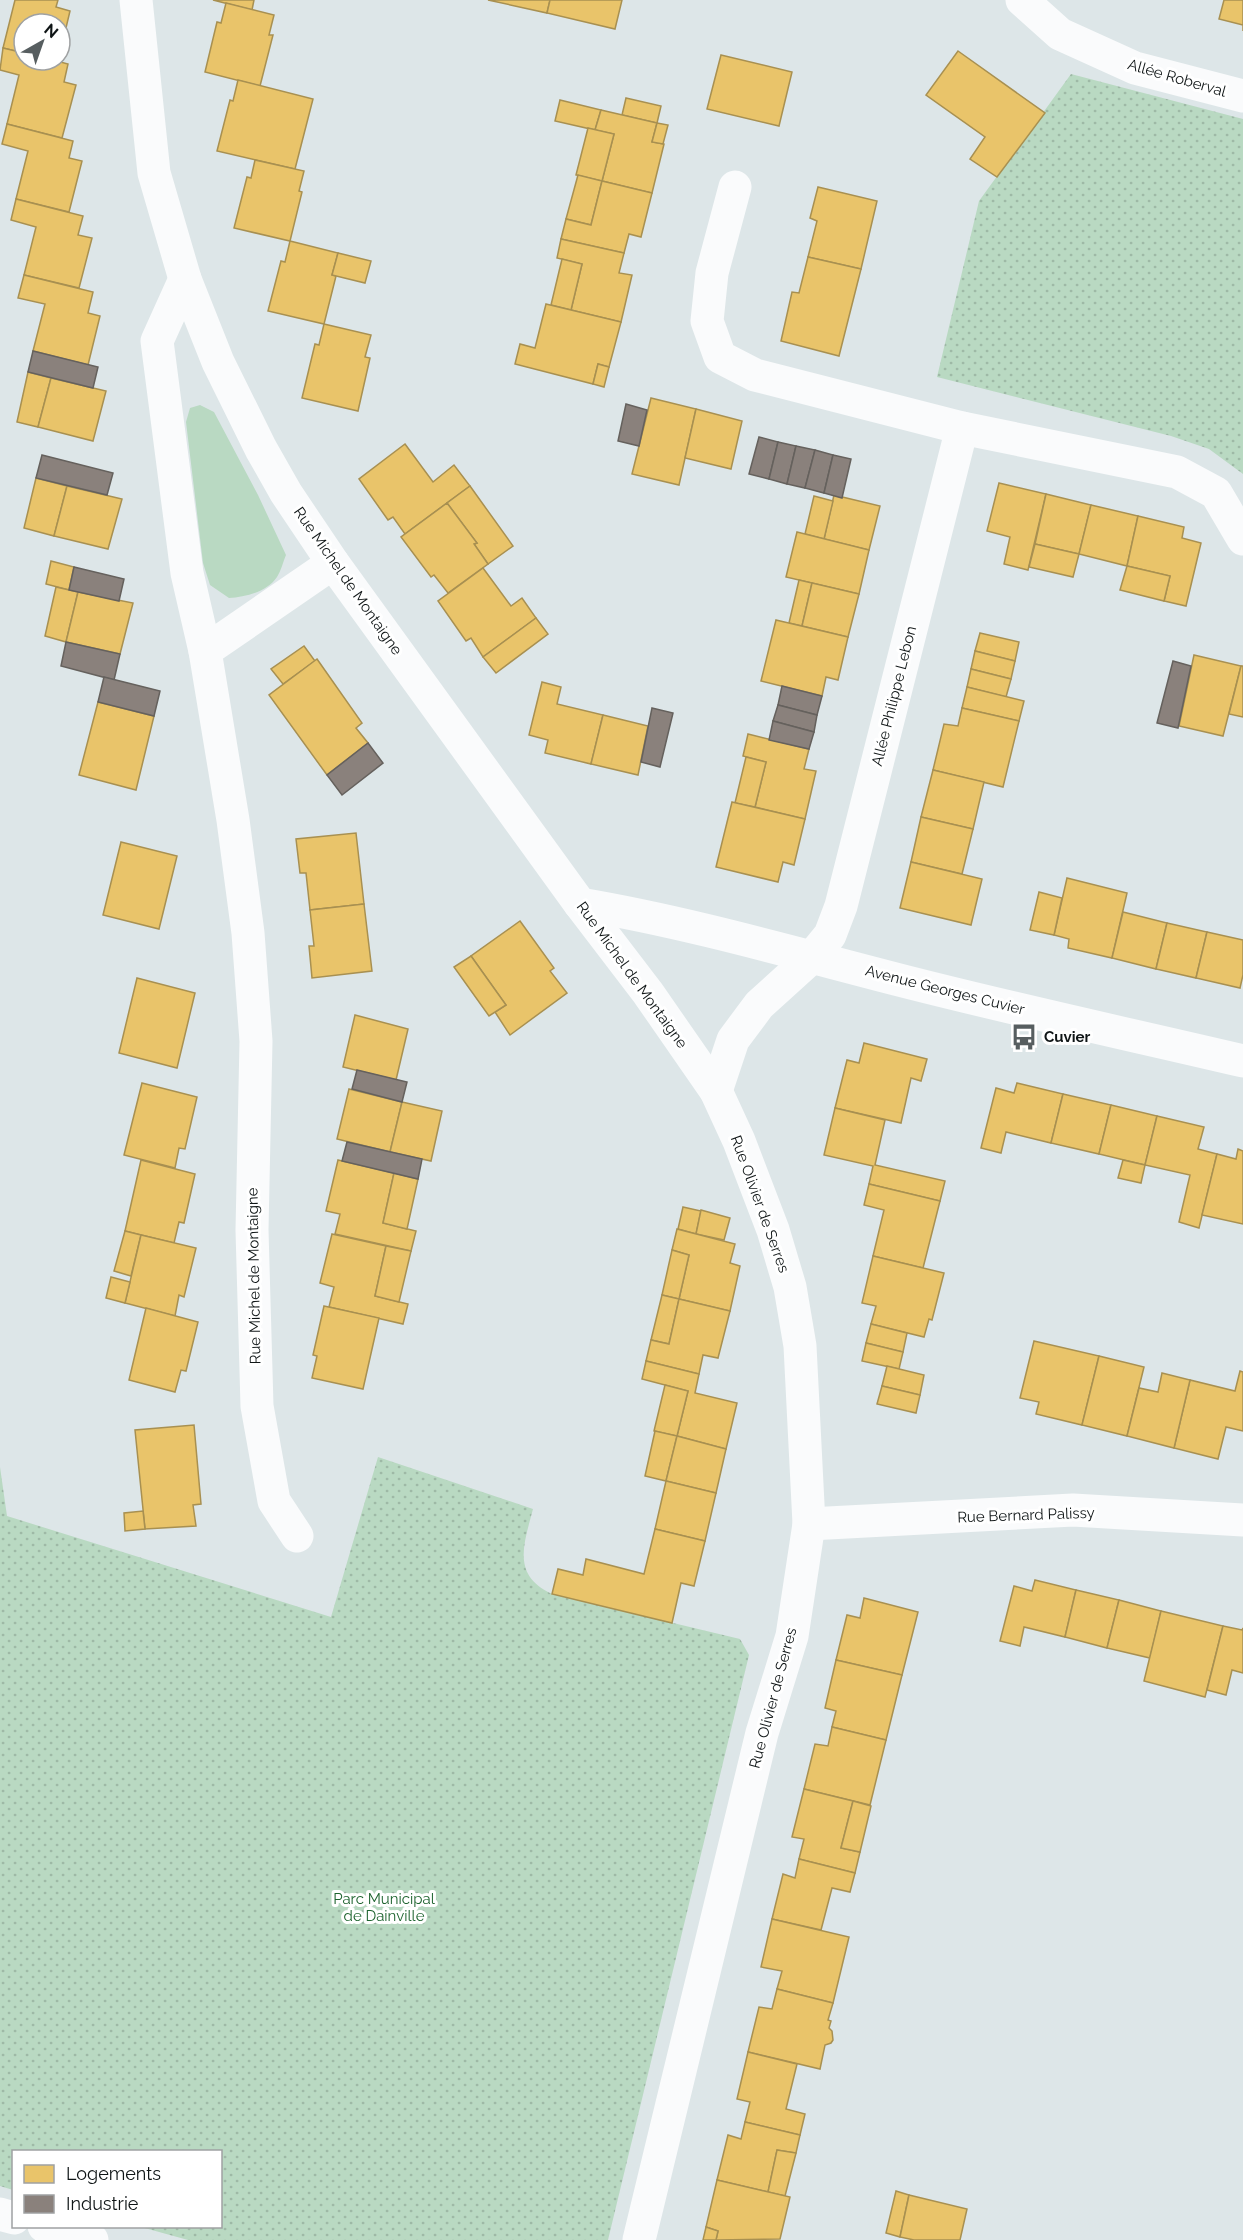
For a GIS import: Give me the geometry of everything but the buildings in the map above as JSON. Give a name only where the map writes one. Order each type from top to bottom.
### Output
[{"type":"street","name":"Rue Michel de Montaigne","points":[[136,0],[154,173],[185,279],[218,362],[261,449],[286,493],[333,563],[580,904],[648,993],[716,1091]]},
{"type":"street","name":"Allée Roberval","points":[[1022,0],[1060,34],[1135,68],[1243,96]]},
{"type":"street","points":[[735,187],[712,273],[707,321],[720,357],[756,375],[962,428],[1177,472],[1216,494],[1243,539]]},
{"type":"street","name":"Rue Michel de Montaigne","points":[[185,279],[158,341],[187,573],[205,651],[236,842],[248,933],[256,1041],[252,1230],[256,1406],[274,1501],[297,1536]]},
{"type":"street","name":"Allée Philippe Lebon","points":[[812,957],[830,936],[841,906],[962,428]]},
{"type":"street","points":[[205,651],[333,563]]},
{"type":"street","name":"Avenue Georges Cuvier","points":[[580,904],[664,921],[924,986],[1243,1061]]},
{"type":"street","points":[[716,1091],[733,1040],[759,1005],[812,957]]},
{"type":"street","name":"Rue Olivier de Serres","points":[[638,2238],[660,2158],[762,1734],[792,1636],[809,1524],[800,1346],[790,1287],[772,1230],[739,1141],[716,1091]]},
{"type":"street","name":"Rue Bernard Palissy","points":[[809,1524],[1073,1510],[1243,1520]]},
{"type":"street","points":[[51,2228],[92,2240]]},
{"type":"green space","points":[[1071,74],[1243,119],[1243,474],[1209,449],[1171,436],[937,377],[979,201]]},
{"type":"green space","points":[[200,405],[214,412],[258,495],[286,555],[273,582],[249,595],[229,598],[210,585],[203,563],[186,422],[190,408]]},
{"type":"green space","name":"Parc Municipal de Dainville","points":[[378,1457],[533,1509],[524,1546],[526,1568],[530,1578],[552,1594],[740,1639],[749,1655],[608,2240],[188,2240],[145,2228],[222,2228],[222,2150],[12,2150],[12,2190],[0,2186],[0,1467],[7,1516],[331,1617]]},
{"type":"place","name":"Cuvier","points":[[1024,1037]]}]
